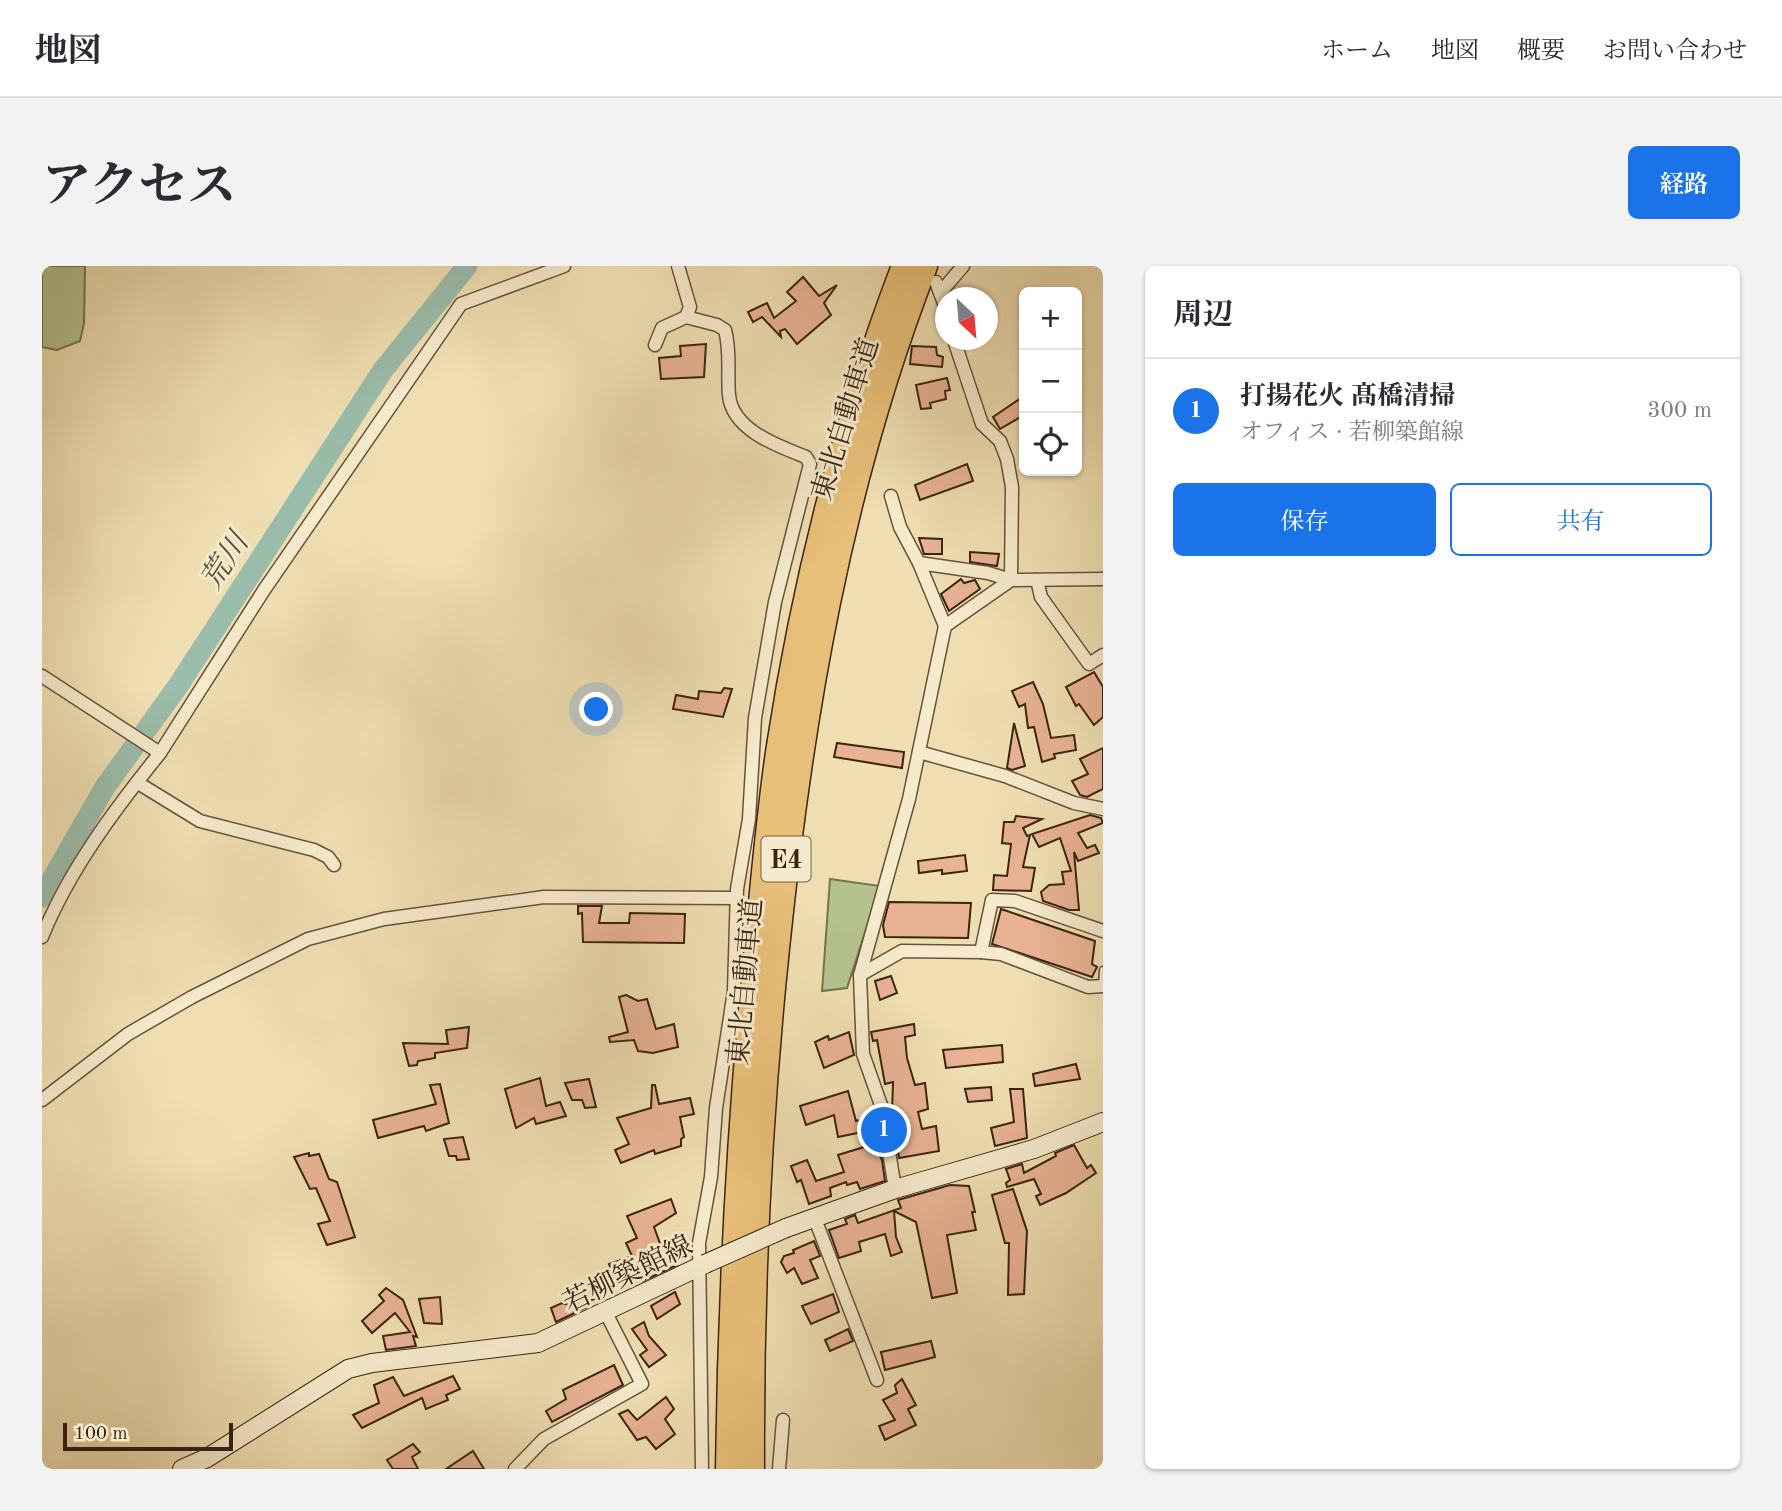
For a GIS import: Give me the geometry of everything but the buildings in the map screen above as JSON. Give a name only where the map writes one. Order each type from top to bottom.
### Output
[{"type":"highway","name":"東北自動車道","points":[[728,1469],[734,1288],[748,1037],[779,748],[799,633],[824,524],[857,405],[904,266]]},
{"type":"highway","name":"東北自動車道","points":[[752,1469],[753,1287],[768,1038],[800,750],[819,635],[843,528],[876,412],[934,280]]},
{"type":"main road","name":"若柳築館線","points":[[182,1469],[208,1458],[348,1369],[372,1363],[538,1343],[786,1228],[895,1189],[1034,1149],[1103,1122]]},
{"type":"street","points":[[42,937],[51,914],[100,832],[138,783],[264,590],[461,304],[564,266]]},
{"type":"street","points":[[678,266],[690,307],[686,317]]},
{"type":"street","points":[[934,280],[964,266]]},
{"type":"street","points":[[655,345],[662,328],[686,317],[717,325],[725,330],[729,344],[729,398],[734,413],[760,436],[806,457],[810,464],[795,514],[766,649],[755,718],[749,819],[737,898],[734,992],[719,1082],[711,1177],[699,1243],[702,1469]]},
{"type":"street","points":[[957,350],[982,424],[1000,441],[1007,459],[1012,487],[1011,580]]},
{"type":"street","points":[[891,496],[900,527],[919,563],[945,626],[909,799],[860,975],[863,1054],[882,1108],[895,1189]]},
{"type":"street","points":[[919,563],[988,573],[1011,580],[1103,579]]},
{"type":"street","points":[[945,626],[1011,580]]},
{"type":"street","points":[[1037,580],[1041,597],[1089,664],[1103,655]]},
{"type":"street","points":[[42,676],[157,751]]},
{"type":"street","points":[[919,752],[1005,776],[1074,803],[1103,809]]},
{"type":"street","points":[[138,783],[200,821],[314,850],[328,857],[334,865]]},
{"type":"street","points":[[42,1100],[128,1034],[192,997],[308,939],[384,919],[544,897],[737,898]]},
{"type":"street","points":[[981,952],[992,900],[1015,901],[1103,931]]},
{"type":"street","points":[[860,975],[902,951],[981,952],[1000,954],[1088,987],[1102,986]]},
{"type":"street","points":[[815,1219],[877,1380]]},
{"type":"street","points":[[515,1469],[544,1439],[642,1384],[606,1313]]},
{"type":"street","points":[[779,1469],[782,1420]]},
{"type":"lane","points":[[1102,986],[1103,970]]},
{"type":"green space","points":[[42,266],[85,266],[84,323],[80,341],[57,350],[42,347]]},
{"type":"green space","points":[[830,879],[880,886],[847,988],[822,991]]},
{"type":"waterway","name":"荒川","points":[[42,897],[105,787],[178,686],[383,370],[467,266]]},
{"type":"place","name":"打揚花火 髙橋清掃","points":[[884,1130]]}]
